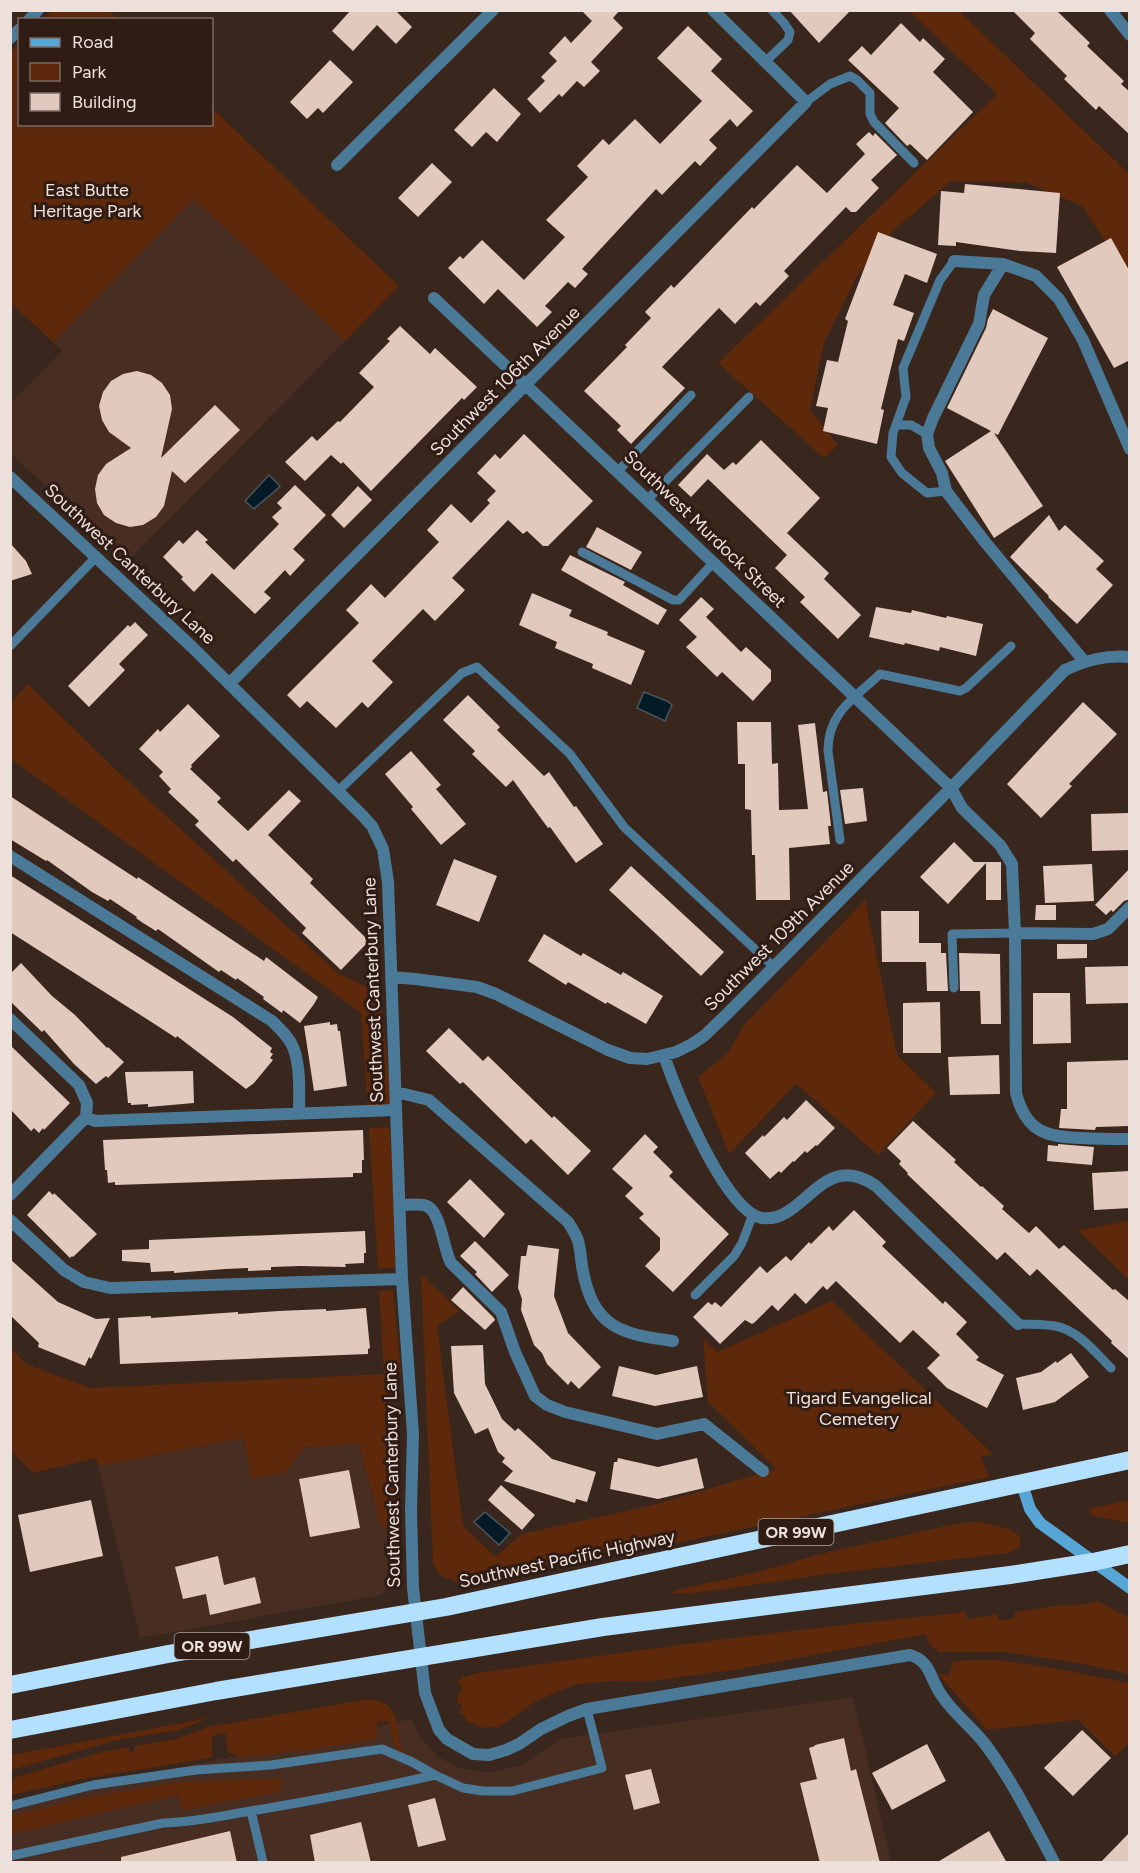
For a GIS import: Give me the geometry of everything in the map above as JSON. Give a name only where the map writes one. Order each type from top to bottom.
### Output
[{"type":"highway","name":"Southwest Pacific Highway","points":[[10,1685],[168,1654],[446,1607],[1130,1460]]},
{"type":"highway","name":"OR 99W","points":[[10,1730],[216,1691],[603,1627],[1010,1575],[1130,1554]]},
{"type":"main road","points":[[1022,1484],[1030,1509],[1040,1523],[1130,1588]]},
{"type":"street","points":[[337,165],[493,10]]},
{"type":"street","points":[[1110,10],[1130,35]]},
{"type":"street","points":[[718,12],[806,102]]},
{"type":"street","name":"Southwest 106th Avenue","points":[[229,684],[806,102]]},
{"type":"street","points":[[954,261],[1003,264],[1036,276],[1059,299],[1083,340],[1130,449]]},
{"type":"street","points":[[1003,264],[984,295],[979,324],[933,418],[927,434],[929,448],[942,473],[946,491],[985,542],[1084,661]]},
{"type":"street","name":"Southwest Murdock Street","points":[[434,298],[951,788],[962,807],[1000,845],[1012,864],[1016,1093],[1020,1109],[1033,1125],[1045,1133],[1058,1137],[1130,1139]]},
{"type":"street","name":"Southwest Canterbury Lane","points":[[10,477],[229,684],[338,791],[372,826],[383,849],[388,882],[402,1279],[413,1434],[412,1588],[425,1693],[439,1730],[447,1739],[472,1754],[489,1755],[519,1744],[541,1729],[587,1709],[910,1655],[926,1664],[940,1695],[983,1741],[1054,1863]]},
{"type":"street","name":"Southwest 109th Avenue","points":[[391,977],[477,987],[496,994],[608,1050],[630,1058],[647,1059],[664,1056],[692,1044],[704,1036],[774,967],[1065,670],[1084,661],[1105,656],[1130,657]]},
{"type":"street","points":[[10,856],[272,1021],[293,1047],[298,1070],[299,1114]]},
{"type":"street","points":[[1015,933],[1093,934],[1108,929],[1130,907]]},
{"type":"street","points":[[10,1019],[79,1085],[87,1103],[86,1117],[10,1195]]},
{"type":"street","points":[[664,1056],[672,1080],[714,1166],[729,1191],[753,1214],[761,1218],[771,1218],[782,1214],[829,1180],[850,1175],[861,1177],[876,1186],[1017,1324]]},
{"type":"street","points":[[396,1092],[429,1100],[568,1222],[581,1246],[582,1267],[592,1298],[598,1311],[611,1323],[624,1332],[673,1341]]},
{"type":"street","points":[[86,1117],[95,1121],[396,1110]]},
{"type":"street","points":[[400,1204],[426,1205],[432,1209],[439,1223],[446,1254],[451,1263],[501,1312],[515,1352],[535,1396],[547,1405],[565,1412],[657,1434],[704,1424],[763,1471]]},
{"type":"street","points":[[10,1220],[64,1270],[84,1282],[110,1288],[402,1279]]},
{"type":"lane","points":[[765,62],[788,40],[790,32],[772,10]]},
{"type":"lane","points":[[806,102],[830,84],[850,76],[870,93],[870,114],[874,122],[914,163]]},
{"type":"lane","points":[[946,491],[927,493],[902,473],[891,457],[893,433],[906,398],[903,368],[940,280],[954,261]]},
{"type":"lane","points":[[618,471],[692,395]]},
{"type":"lane","points":[[648,499],[749,397]]},
{"type":"lane","points":[[896,425],[911,425],[927,434]]},
{"type":"lane","points":[[582,552],[673,600],[679,600],[714,562]]},
{"type":"lane","points":[[10,646],[96,557]]},
{"type":"lane","points":[[840,840],[828,738],[843,708],[880,674],[960,691],[1011,646]]},
{"type":"lane","points":[[338,791],[462,673],[477,667],[570,753],[624,827],[774,967]]},
{"type":"lane","points":[[954,988],[952,934],[1015,933]]},
{"type":"lane","points":[[695,1295],[734,1256],[742,1243],[753,1214]]},
{"type":"lane","points":[[1017,1324],[1056,1326],[1069,1331],[1111,1368]]},
{"type":"lane","points":[[10,1806],[93,1785],[196,1770],[271,1765],[382,1749],[463,1788],[512,1791],[602,1768],[587,1709]]},
{"type":"lane","points":[[10,1856],[163,1824],[251,1811],[435,1775]]},
{"type":"lane","points":[[251,1811],[263,1863]]},
{"type":"shaded area","points":[[194,199],[345,341],[127,562],[11,454],[10,404],[62,351],[53,342]]},
{"type":"shaded area","points":[[245,1438],[252,1478],[285,1473],[304,1448],[359,1443],[381,1527],[396,1529],[392,1580],[382,1595],[140,1638],[98,1466]]},
{"type":"shaded area","points":[[853,1697],[891,1862],[11,1862],[11,1801],[411,1719],[420,1737],[437,1756],[459,1768],[488,1773],[522,1765],[560,1739]]},
{"type":"green space","points":[[53,10],[108,11],[117,18],[45,18]]},
{"type":"green space","points":[[909,11],[959,11],[1129,174],[1129,278],[1082,206],[1025,182],[951,181],[894,230],[857,276],[824,343],[810,410],[838,445],[824,458],[718,363],[997,94]]},
{"type":"green space","name":"East Butte Heritage Park","points":[[18,45],[18,126],[213,126],[213,109],[399,286],[345,341],[194,199],[53,342],[11,303],[10,53]]},
{"type":"green space","points":[[28,684],[115,769],[339,974],[380,993],[392,1105],[368,1106],[361,1013],[11,759],[10,704]]},
{"type":"green space","points":[[865,900],[897,1055],[936,1093],[878,1155],[796,1084],[729,1154],[698,1077],[728,1053],[743,1026]]},
{"type":"green space","points":[[390,1127],[397,1267],[378,1269],[369,1128]]},
{"type":"green space","points":[[1130,1221],[1129,1280],[1078,1230]]},
{"type":"green space","name":"Tigard Evangelical Cemetery","points":[[421,1274],[459,1311],[437,1326],[463,1526],[496,1557],[521,1534],[649,1506],[776,1469],[708,1402],[703,1338],[717,1352],[832,1301],[993,1454],[981,1457],[989,1477],[657,1547],[457,1582],[440,1575],[433,1564]]},
{"type":"green space","points":[[393,1290],[401,1373],[390,1374],[396,1529],[381,1527],[359,1443],[304,1448],[285,1473],[251,1478],[244,1438],[98,1466],[96,1458],[33,1473],[11,1451],[11,1348],[26,1364],[91,1388],[384,1374],[379,1291]]},
{"type":"green space","points":[[1129,1500],[1129,1523],[1091,1515],[1089,1509]]},
{"type":"green space","points":[[977,1521],[1010,1529],[1020,1536],[1020,1547],[1008,1553],[828,1574],[695,1593],[669,1594],[820,1554]]},
{"type":"green space","points":[[1097,1601],[1129,1618],[1129,1674],[1084,1664],[1005,1652],[939,1652],[929,1644],[926,1634],[734,1670],[650,1681],[580,1684],[535,1702],[499,1727],[483,1728],[466,1721],[463,1713],[460,1714],[458,1711],[462,1709],[461,1704],[457,1705],[458,1695],[463,1688],[457,1682],[463,1677],[478,1673],[722,1640],[966,1612],[968,1619],[997,1614],[999,1620],[1015,1618],[1015,1612]]},
{"type":"green space","points":[[999,1660],[1055,1668],[1129,1683],[1129,1743],[1115,1756],[1078,1720],[987,1730],[938,1674],[949,1675],[953,1661]]},
{"type":"green space","points":[[368,1699],[387,1705],[392,1711],[396,1719],[404,1756],[400,1755],[396,1748],[388,1721],[377,1722],[377,1738],[361,1742],[244,1757],[228,1753],[225,1733],[212,1736],[212,1757],[82,1779],[11,1795],[13,1778],[98,1753],[129,1747],[129,1752],[134,1751],[134,1746],[176,1739],[208,1727]]},
{"type":"green space","points":[[209,1718],[179,1730],[117,1740],[11,1770],[11,1755]]},
{"type":"green space","points":[[282,1778],[280,1792],[182,1810],[178,1795],[11,1834],[11,1816],[81,1798],[177,1782]]},
{"type":"water","points":[[269,475],[280,486],[254,509],[245,501]]},
{"type":"water","points":[[644,692],[672,705],[665,721],[637,708]]},
{"type":"water","points":[[485,1512],[510,1533],[499,1545],[474,1522]]},
{"type":"building","points":[[351,10],[395,10],[412,27],[396,44],[377,25],[353,51],[332,31]]},
{"type":"building","points":[[581,10],[620,10],[613,18],[623,28],[591,62],[600,71],[584,87],[577,81],[562,97],[559,94],[540,113],[527,99],[545,81],[541,77],[557,61],[549,53],[565,36],[571,43],[592,21]]},
{"type":"building","points":[[789,10],[851,10],[819,43]]},
{"type":"building","points":[[1012,10],[1056,10],[1090,43],[1087,46],[1124,81],[1121,84],[1130,92],[1130,135],[1099,106],[1096,110],[1064,79],[1067,76],[1030,39],[1035,33]]},
{"type":"building","points":[[901,23],[920,42],[923,38],[945,59],[933,72],[973,112],[927,160],[910,144],[907,146],[885,123],[899,108],[848,60],[862,46],[871,55]]},
{"type":"building","points":[[688,26],[722,59],[711,71],[753,111],[737,127],[730,119],[709,140],[717,148],[700,166],[695,161],[662,195],[656,189],[582,269],[588,274],[575,288],[568,282],[545,306],[552,312],[537,327],[498,289],[484,304],[448,268],[460,256],[463,259],[482,240],[524,280],[565,237],[546,220],[588,177],[577,166],[603,139],[609,145],[635,119],[660,144],[702,101],[657,58]]},
{"type":"building","points":[[330,60],[353,82],[323,113],[318,108],[307,119],[290,102]]},
{"type":"building","points":[[494,88],[521,114],[497,142],[486,132],[472,147],[454,130]]},
{"type":"building","points":[[869,132],[873,136],[875,133],[897,155],[871,180],[879,188],[856,212],[851,212],[846,207],[784,271],[789,276],[760,306],[756,302],[735,324],[719,308],[662,367],[685,388],[631,444],[617,430],[621,426],[584,391],[627,347],[625,345],[651,318],[645,312],[671,285],[674,288],[752,207],[754,209],[797,165],[827,193],[865,154],[856,144]]},
{"type":"building","points":[[432,163],[452,182],[418,217],[398,198]]},
{"type":"building","points":[[965,184],[1060,193],[1056,253],[1020,251],[956,242],[956,246],[938,245],[941,191],[964,193]]},
{"type":"building","points":[[878,232],[937,254],[927,283],[905,274],[893,305],[914,313],[904,341],[898,339],[881,409],[884,410],[877,444],[823,431],[828,408],[816,406],[827,360],[838,362],[848,321],[845,319]]},
{"type":"building","points":[[1111,238],[1130,272],[1130,360],[1114,368],[1057,267]]},
{"type":"building","points":[[993,309],[1048,338],[998,435],[994,433],[1043,506],[994,538],[945,461],[991,431],[947,408]]},
{"type":"building","points":[[400,326],[430,354],[435,348],[477,387],[464,400],[462,398],[371,491],[343,462],[341,464],[331,455],[305,481],[285,462],[312,436],[317,441],[338,421],[340,422],[374,387],[359,373],[390,341],[387,339]]},
{"type":"building","points":[[137,371],[151,375],[162,383],[170,395],[172,409],[161,458],[215,405],[240,430],[185,483],[172,471],[164,506],[156,517],[143,525],[130,527],[116,523],[104,515],[97,503],[95,489],[98,475],[106,464],[131,448],[109,432],[102,420],[99,406],[103,392],[111,381],[123,374]]},
{"type":"building","points":[[524,434],[593,501],[548,546],[543,546],[527,531],[523,534],[508,520],[452,578],[465,590],[435,621],[423,609],[372,661],[393,682],[368,708],[362,702],[336,728],[307,701],[300,708],[287,695],[359,623],[346,610],[371,584],[385,598],[439,542],[427,530],[451,504],[471,523],[490,503],[487,500],[496,491],[477,473],[495,454],[500,459]]},
{"type":"building","points":[[761,440],[820,498],[787,533],[829,573],[824,579],[861,615],[838,639],[800,602],[805,597],[775,568],[787,555],[708,479],[691,497],[678,485],[707,454],[724,470],[733,462],[736,465]]},
{"type":"building","points":[[295,485],[326,515],[293,549],[305,560],[290,576],[285,570],[264,592],[271,598],[255,614],[212,573],[194,592],[163,557],[179,540],[183,544],[197,530],[208,540],[205,542],[234,570],[279,524],[272,517],[282,508],[277,503]]},
{"type":"building","points":[[358,486],[372,500],[344,528],[331,515]]},
{"type":"building","points":[[1049,515],[1059,531],[1065,525],[1104,561],[1096,569],[1113,585],[1077,624],[1010,557]]},
{"type":"building","points":[[597,527],[642,552],[631,570],[586,547]]},
{"type":"building","points":[[10,543],[26,561],[32,574],[10,581]]},
{"type":"building","points":[[570,555],[625,582],[623,585],[667,610],[658,625],[561,570]]},
{"type":"building","points":[[532,593],[572,610],[569,616],[645,651],[631,685],[592,668],[593,664],[555,648],[557,642],[519,625]]},
{"type":"building","points":[[701,597],[714,609],[706,617],[741,652],[746,647],[771,670],[771,681],[753,701],[722,672],[717,677],[686,647],[697,637],[679,620]]},
{"type":"building","points":[[876,607],[911,613],[912,610],[983,624],[976,656],[940,647],[939,651],[869,637]]},
{"type":"building","points":[[135,622],[148,635],[119,664],[125,670],[89,707],[68,686],[128,625],[130,627]]},
{"type":"building","points":[[468,695],[500,727],[497,730],[544,776],[549,772],[603,844],[576,863],[513,780],[506,787],[472,754],[475,751],[443,720]]},
{"type":"building","points":[[1083,702],[1117,734],[1069,784],[1072,786],[1041,818],[1007,784]]},
{"type":"building","points":[[188,704],[220,736],[191,765],[190,769],[221,798],[217,802],[248,831],[289,790],[301,801],[268,835],[313,879],[310,883],[369,941],[341,970],[302,933],[306,928],[236,859],[233,862],[195,825],[199,821],[168,792],[171,789],[159,776],[163,772],[139,749],[158,729],[160,732]]},
{"type":"building","points":[[737,722],[771,722],[772,764],[778,763],[779,810],[808,809],[798,725],[815,723],[823,792],[827,791],[831,826],[828,826],[830,844],[789,848],[790,900],[756,900],[751,810],[745,809],[745,764],[738,764]]},
{"type":"building","points":[[411,751],[441,785],[436,789],[466,824],[441,845],[385,774]]},
{"type":"building","points":[[863,788],[867,821],[845,824],[840,790]]},
{"type":"building","points":[[10,796],[137,879],[138,877],[264,961],[266,957],[318,997],[314,1004],[300,1023],[283,1010],[282,1013],[237,978],[236,980],[221,970],[219,972],[158,929],[156,931],[110,899],[108,901],[92,892],[47,860],[10,839]]},
{"type":"building","points":[[1130,813],[1130,850],[1092,851],[1091,814]]},
{"type":"building","points":[[954,842],[974,862],[1001,862],[1001,900],[986,900],[986,863],[948,904],[920,877]]},
{"type":"building","points":[[454,859],[497,876],[479,922],[436,905]]},
{"type":"building","points":[[1092,864],[1094,901],[1045,903],[1043,866]]},
{"type":"building","points":[[631,866],[724,952],[701,976],[609,890]]},
{"type":"building","points":[[1130,868],[1130,899],[1106,915],[1095,905]]},
{"type":"building","points":[[10,875],[233,1017],[272,1048],[270,1052],[273,1054],[270,1058],[273,1060],[246,1089],[177,1036],[176,1038],[10,932]]},
{"type":"building","points":[[1036,905],[1056,905],[1056,920],[1035,920]]},
{"type":"building","points":[[881,911],[919,911],[919,943],[941,943],[941,953],[946,953],[948,991],[927,991],[926,962],[882,962]]},
{"type":"building","points":[[544,934],[581,956],[583,953],[621,975],[623,972],[663,996],[646,1024],[568,982],[566,985],[528,961]]},
{"type":"building","points":[[1057,944],[1087,944],[1087,958],[1057,959]]},
{"type":"building","points":[[959,953],[1000,954],[1001,1024],[981,1024],[980,991],[960,991]]},
{"type":"building","points":[[21,963],[52,996],[124,1062],[108,1078],[106,1076],[96,1084],[74,1064],[44,1030],[42,1032],[13,1004],[10,1000],[10,974]]},
{"type":"building","points":[[1130,966],[1130,1003],[1086,1004],[1085,967]]},
{"type":"building","points":[[1033,993],[1070,993],[1071,1043],[1033,1044]]},
{"type":"building","points":[[940,1002],[941,1053],[903,1053],[903,1003]]},
{"type":"building","points":[[330,1022],[330,1025],[337,1024],[338,1031],[340,1031],[347,1086],[314,1091],[304,1026]]},
{"type":"building","points":[[449,1028],[483,1061],[488,1056],[552,1118],[554,1116],[591,1151],[568,1175],[531,1139],[526,1144],[463,1082],[460,1084],[426,1051]]},
{"type":"building","points":[[10,1045],[70,1103],[39,1133],[34,1128],[31,1131],[10,1109]]},
{"type":"building","points":[[999,1055],[1000,1094],[950,1095],[948,1057]]},
{"type":"building","points":[[1130,1060],[1130,1126],[1096,1127],[1095,1130],[1059,1128],[1061,1109],[1067,1109],[1067,1062]]},
{"type":"building","points":[[193,1071],[194,1103],[148,1107],[148,1104],[131,1105],[128,1103],[125,1072]]},
{"type":"building","points":[[806,1100],[835,1128],[817,1146],[807,1153],[805,1151],[781,1173],[779,1171],[770,1179],[745,1153],[784,1117],[787,1120]]},
{"type":"building","points":[[913,1121],[956,1160],[954,1162],[1004,1206],[1002,1209],[1029,1233],[1036,1226],[1059,1249],[1064,1245],[1113,1290],[1115,1289],[1130,1302],[1130,1360],[1037,1269],[1030,1276],[1005,1252],[997,1260],[907,1174],[899,1164],[901,1161],[887,1148]]},
{"type":"building","points":[[363,1130],[362,1173],[353,1173],[353,1177],[115,1185],[115,1182],[108,1183],[107,1170],[105,1170],[103,1140]]},
{"type":"building","points":[[645,1134],[658,1147],[653,1152],[673,1172],[669,1176],[729,1234],[673,1292],[645,1266],[660,1250],[660,1238],[639,1218],[644,1214],[625,1196],[633,1188],[612,1169]]},
{"type":"building","points":[[1058,1144],[1094,1147],[1092,1165],[1047,1161],[1048,1145],[1058,1146]]},
{"type":"building","points":[[1130,1171],[1130,1208],[1094,1210],[1092,1173]]},
{"type":"building","points":[[470,1179],[505,1214],[484,1238],[447,1202]]},
{"type":"building","points":[[49,1191],[53,1195],[54,1193],[97,1234],[73,1257],[70,1258],[27,1215]]},
{"type":"building","points":[[854,1210],[886,1242],[882,1246],[943,1304],[945,1301],[967,1322],[956,1334],[979,1357],[976,1360],[1004,1375],[987,1408],[947,1388],[927,1368],[940,1355],[913,1330],[900,1343],[836,1281],[827,1290],[823,1286],[806,1304],[795,1293],[778,1311],[772,1305],[752,1324],[745,1320],[720,1344],[693,1317],[708,1302],[712,1305],[715,1302],[721,1307],[760,1266],[767,1273],[786,1256],[791,1261],[809,1242],[811,1244],[829,1226],[833,1231]]},
{"type":"building","points":[[365,1231],[364,1263],[345,1264],[346,1267],[271,1267],[271,1270],[248,1271],[248,1268],[174,1273],[174,1271],[151,1272],[150,1263],[122,1261],[122,1250],[149,1249],[149,1240]]},
{"type":"building","points":[[475,1241],[509,1275],[492,1292],[475,1274],[477,1272],[460,1256]]},
{"type":"building","points":[[528,1245],[559,1249],[554,1296],[568,1333],[601,1367],[579,1389],[571,1381],[568,1385],[547,1364],[542,1353],[534,1345],[521,1310],[522,1299],[518,1288],[521,1256],[526,1256]]},
{"type":"building","points":[[10,1259],[58,1302],[96,1319],[110,1318],[91,1359],[89,1357],[85,1366],[38,1347],[39,1343],[10,1315]]},
{"type":"building","points":[[463,1287],[494,1318],[495,1320],[485,1330],[451,1300]]},
{"type":"building","points":[[366,1308],[370,1348],[368,1354],[120,1364],[118,1318]]},
{"type":"building","points":[[483,1345],[485,1384],[502,1419],[515,1431],[518,1428],[552,1459],[596,1472],[587,1502],[576,1499],[575,1503],[504,1481],[513,1471],[502,1462],[505,1458],[498,1452],[488,1428],[475,1434],[454,1393],[451,1346]]},
{"type":"building","points":[[1071,1353],[1089,1377],[1055,1402],[1023,1410],[1016,1378],[1041,1372]]},
{"type":"building","points":[[619,1366],[656,1375],[697,1366],[703,1397],[655,1406],[612,1396]]},
{"type":"building","points":[[618,1458],[658,1467],[697,1458],[704,1488],[658,1499],[610,1489],[614,1462],[617,1462]]},
{"type":"building","points":[[349,1470],[360,1528],[310,1537],[299,1479]]},
{"type":"building","points":[[501,1485],[535,1515],[522,1530],[488,1500]]},
{"type":"building","points":[[91,1500],[103,1556],[30,1572],[18,1515]]},
{"type":"building","points":[[218,1556],[224,1585],[255,1577],[261,1603],[210,1615],[206,1594],[183,1599],[175,1567]]},
{"type":"building","points":[[1082,1730],[1111,1758],[1073,1796],[1044,1768]]},
{"type":"building","points":[[844,1738],[851,1771],[856,1769],[880,1863],[820,1863],[800,1783],[817,1779],[809,1748]]},
{"type":"building","points":[[927,1744],[946,1781],[892,1810],[872,1773]]},
{"type":"building","points":[[651,1769],[660,1803],[634,1810],[625,1775]]},
{"type":"building","points":[[435,1798],[446,1840],[418,1847],[408,1805]]},
{"type":"building","points":[[361,1822],[371,1863],[315,1863],[310,1835]]},
{"type":"building","points":[[230,1831],[237,1863],[121,1863],[121,1857]]},
{"type":"building","points":[[989,1831],[1007,1863],[936,1863]]},
{"type":"building","points":[[1130,1832],[1130,1863],[1100,1863]]}]
